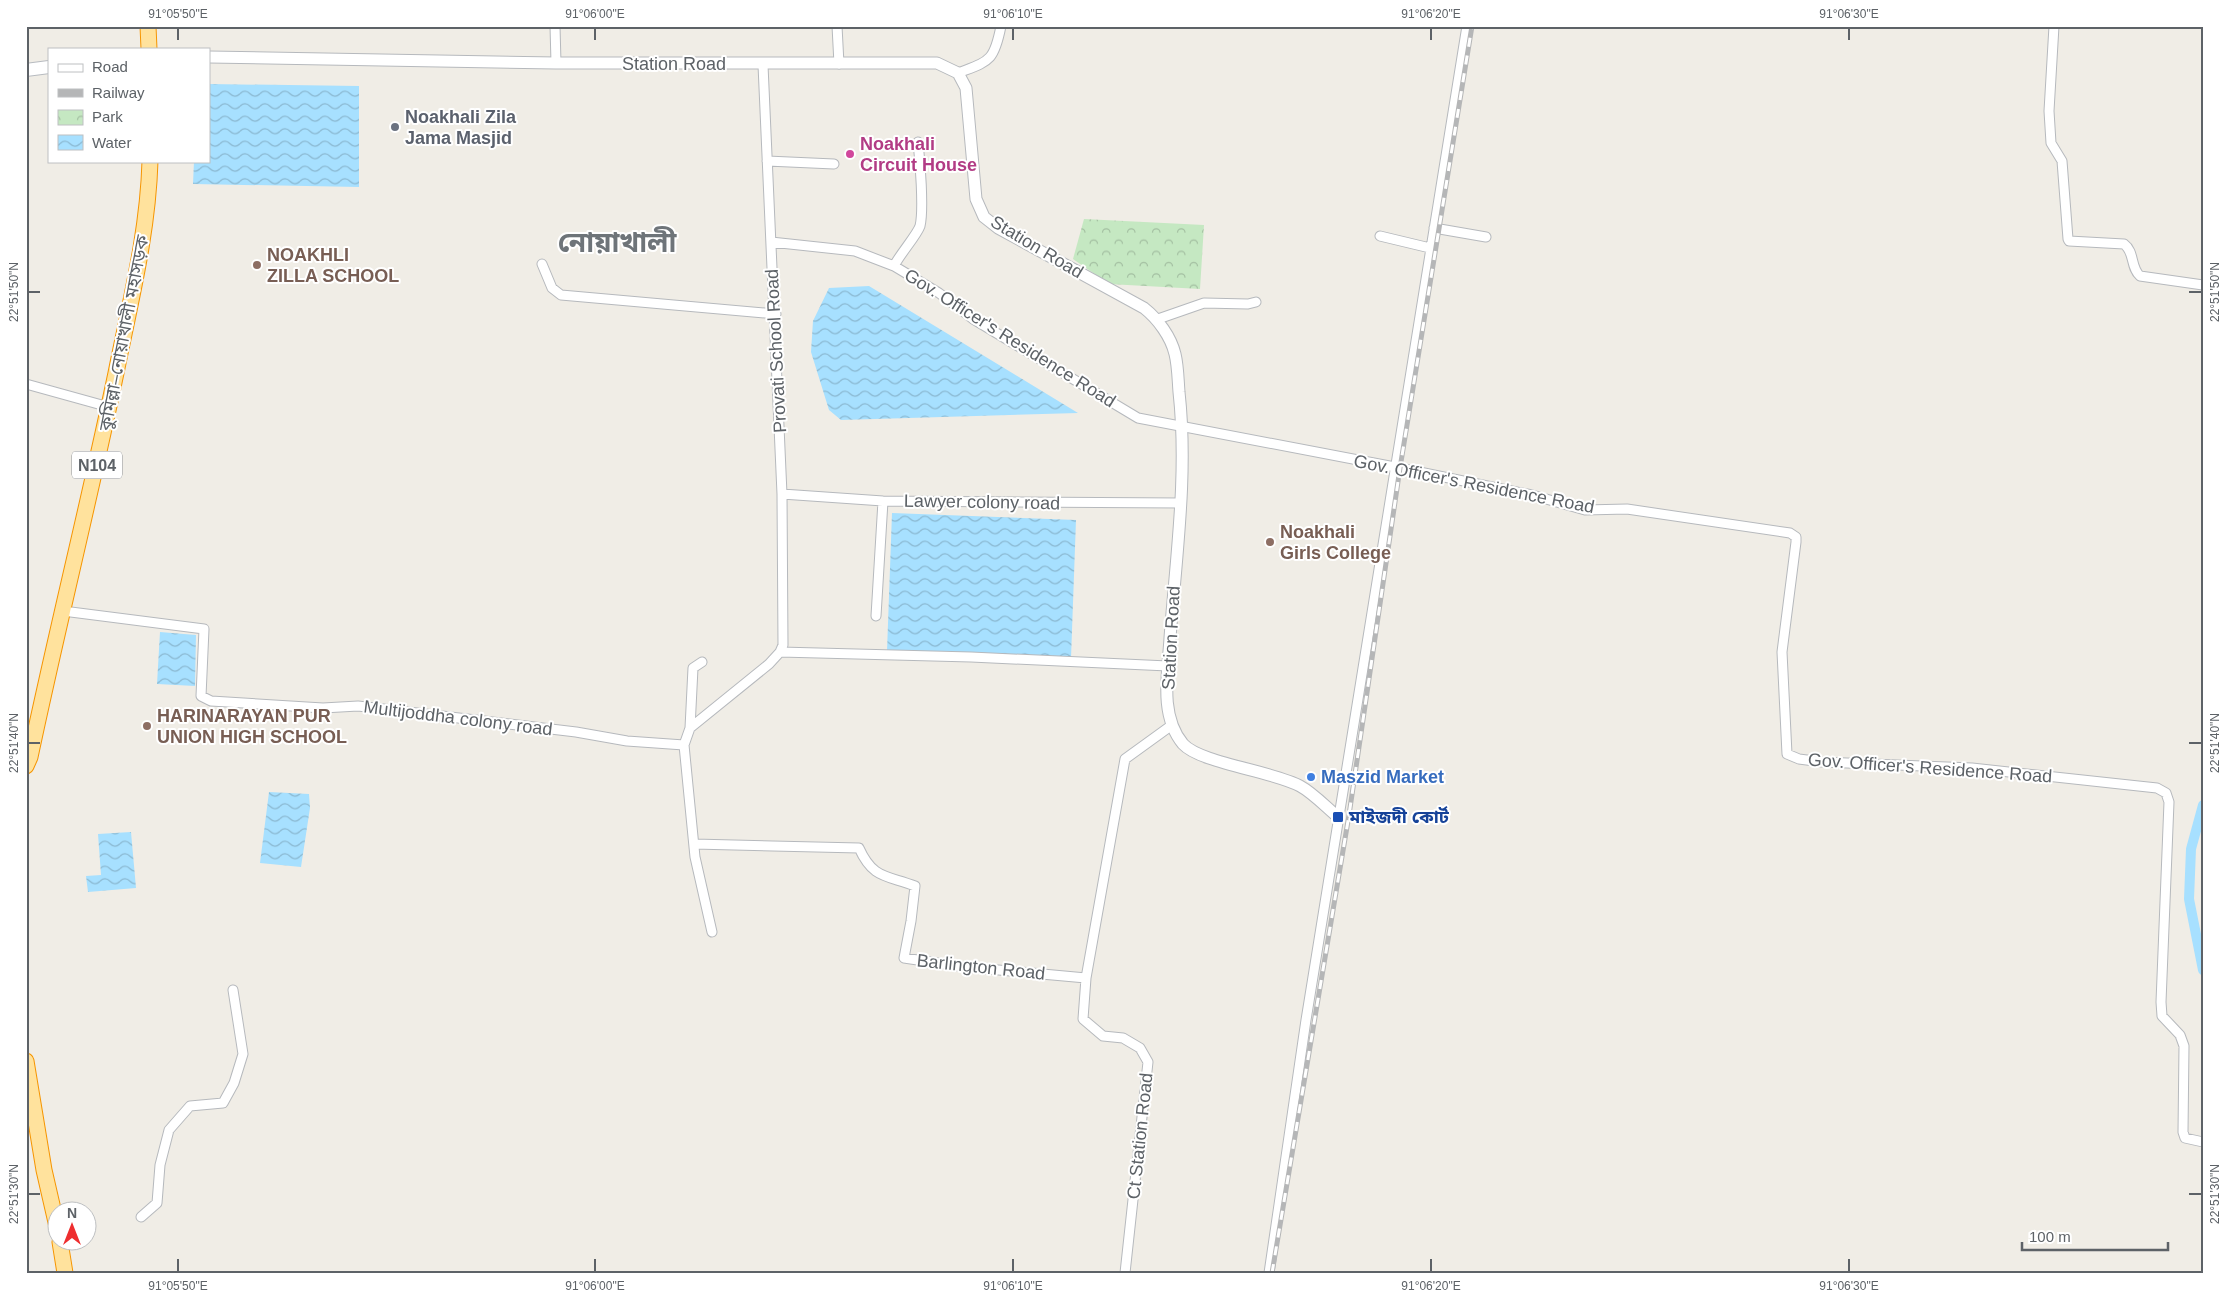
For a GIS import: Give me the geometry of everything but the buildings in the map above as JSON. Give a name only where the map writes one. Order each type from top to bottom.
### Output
[{"type":"highway","points":[[148,26],[149,48]]},
{"type":"highway","name":"কুমিল্লা–নোয়াখালী মহাসড়ক","points":[[28,760],[109,406],[142,248],[149,194],[150,162]]},
{"type":"highway","points":[[26,1062],[53,1202]]},
{"type":"highway","points":[[62,1252],[66,1273]]},
{"type":"main road","points":[[26,70],[48,68]]},
{"type":"street","points":[[555,26],[556,63]]},
{"type":"street","points":[[838,26],[839,64]]},
{"type":"street","points":[[958,73],[988,62],[995,52],[1001,26]]},
{"type":"street","points":[[1269,1273],[1338,817],[1466,26]]},
{"type":"street","points":[[2054,26],[2049,111],[2052,143],[2062,161],[2069,242],[2124,244],[2131,252],[2134,271],[2140,276],[2203,285]]},
{"type":"street","name":"Station Road","points":[[210,57],[763,65],[937,64],[958,73],[966,88],[976,199],[984,217],[998,228],[1144,308],[1158,319],[1175,353],[1183,426],[1181,503],[1168,666],[1168,716],[1172,725],[1184,744],[1195,754],[1258,771],[1300,786],[1338,817]]},
{"type":"street","name":"Provati School Road","points":[[763,65],[770,242],[776,314],[782,494],[784,601],[783,645],[780,652]]},
{"type":"street","points":[[894,266],[901,252],[920,226],[921,169],[918,142]]},
{"type":"street","points":[[767,161],[834,164]]},
{"type":"street","points":[[1434,228],[1486,237]]},
{"type":"street","points":[[1380,236],[1430,248]]},
{"type":"street","name":"Gov. Officer's Residence Road","points":[[770,242],[855,251],[894,266],[939,293],[973,319],[1138,418],[1532,495],[1585,510],[1627,509],[1790,533],[1796,537],[1796,542],[1782,652],[1787,754],[1799,759],[1822,762],[1972,768],[2093,780],[2157,788],[2166,793],[2169,802],[2162,1016],[2180,1035],[2184,1046],[2183,1132],[2185,1138],[2203,1142]]},
{"type":"street","points":[[542,264],[552,288],[561,294],[776,314]]},
{"type":"street","points":[[1158,319],[1204,302],[1248,304],[1256,302]]},
{"type":"street","points":[[26,384],[109,406]]},
{"type":"street","name":"Lawyer colony road","points":[[782,494],[883,501],[1181,503]]},
{"type":"street","points":[[876,616],[883,501]]},
{"type":"street","name":"Multijoddha colony road","points":[[63,611],[204,628],[201,696],[211,701],[323,708],[358,706],[576,732],[627,741],[679,743]]},
{"type":"street","points":[[712,932],[694,844],[679,743],[690,728],[780,652],[971,657],[1168,666]]},
{"type":"street","points":[[690,728],[693,668],[702,662]]},
{"type":"street","points":[[1086,978],[1125,759],[1172,725]]},
{"type":"street","name":"Barlington Road","points":[[694,844],[859,848],[865,862],[875,872],[915,886],[904,958],[965,967],[1086,978]]},
{"type":"street","name":"Ct Station Road","points":[[1086,978],[1082,1019],[1102,1036],[1122,1038],[1140,1048],[1148,1062],[1125,1273]]},
{"type":"street","points":[[141,1217],[157,1204],[160,1164],[168,1130],[190,1106],[223,1104],[234,1082],[243,1054],[233,990]]},
{"type":"green space","points":[[1084,219],[1204,225],[1200,289],[1109,284],[1073,259]]},
{"type":"water","points":[[210,84],[359,86],[359,187],[193,184],[194,162],[210,162]]},
{"type":"water","points":[[869,286],[1078,413],[841,420],[829,410],[811,352],[813,321],[829,288]]},
{"type":"water","points":[[892,513],[1076,520],[1071,658],[887,651]]},
{"type":"water","points":[[160,632],[196,635],[195,686],[157,684]]},
{"type":"water","points":[[269,792],[309,794],[310,808],[301,867],[260,863]]},
{"type":"water","points":[[131,832],[136,888],[88,892],[86,876],[101,875],[98,834]]},
{"type":"waterway","points":[[2203,805],[2191,849],[2189,899],[2203,970]]},
{"type":"railway","points":[[1272,1273],[1349,815],[1400,468],[1472,26]]},
{"type":"place","name":"Noakhali Zila Jama Masjid","points":[[395,127]]},
{"type":"place","name":"Noakhali Circuit House","points":[[850,154]]},
{"type":"place","name":"NOAKHLI ZILLA SCHOOL","points":[[257,265]]},
{"type":"place","name":"Noakhali Girls College","points":[[1270,542]]},
{"type":"place","name":"HARINARAYAN PUR UNION HIGH SCHOOL","points":[[147,726]]},
{"type":"place","name":"Maszid Market","points":[[1311,777]]},
{"type":"place","name":"মাইজদী কোর্ট","points":[[1338,817]]},
{"type":"district","name":"নোয়াখালী","points":[[617,242]]}]
